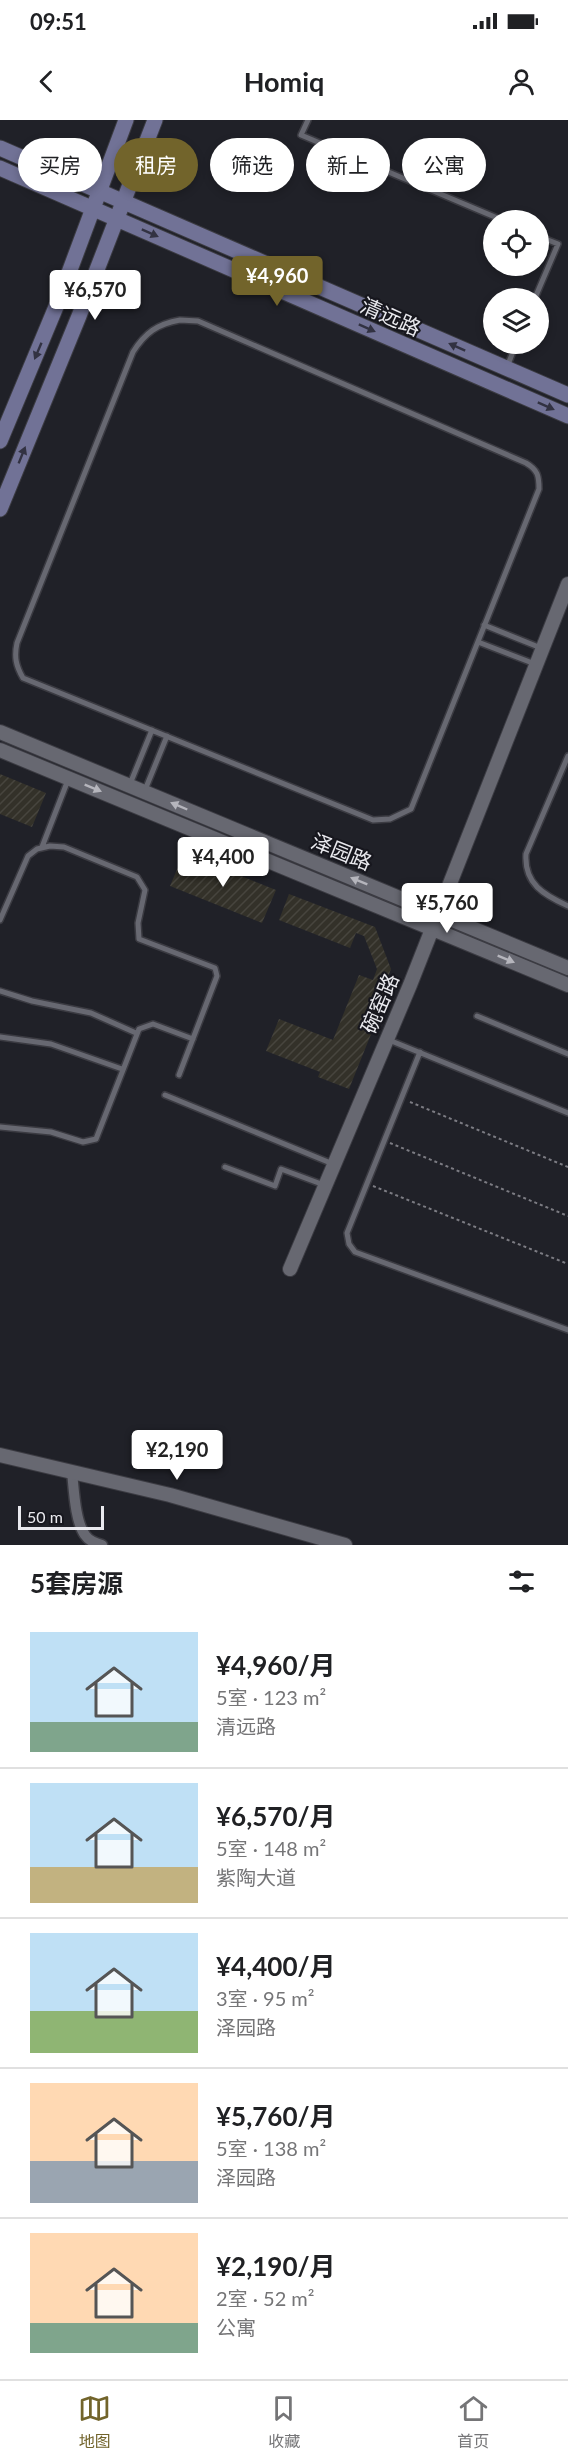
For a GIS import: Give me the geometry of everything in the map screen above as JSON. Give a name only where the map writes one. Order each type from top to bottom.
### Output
[{"type":"main road","points":[[102,183],[126,120]]},
{"type":"main road","points":[[0,509],[155,120]]},
{"type":"main road","name":"清远路","points":[[0,148],[18,156]]},
{"type":"main road","name":"清远路","points":[[0,168],[568,416]]},
{"type":"main road","points":[[0,441],[58,302],[99,192]]},
{"type":"main road","name":"清远路","points":[[102,192],[568,395]]},
{"type":"street","name":"碗窑路","points":[[290,1269],[438,914],[568,584]]},
{"type":"street","name":"泽园路","points":[[0,732],[568,968]]},
{"type":"street","name":"泽园路","points":[[0,750],[568,985]]},
{"type":"street","points":[[0,1455],[170,1496],[345,1545]]},
{"type":"street","points":[[72,1472],[76,1505],[83,1532],[92,1541],[102,1545]]},
{"type":"lane","points":[[308,120],[301,135],[483,212]]},
{"type":"lane","points":[[549,240],[558,244],[549,264]]},
{"type":"lane","points":[[180,320],[198,321],[535,468],[539,478],[539,489],[478,642],[411,809],[397,817],[373,820],[23,678],[15,656],[17,643],[133,352],[144,336],[164,323],[180,320]]},
{"type":"lane","points":[[506,368],[512,354]]},
{"type":"lane","points":[[484,625],[543,648]]},
{"type":"lane","points":[[478,642],[536,665]]},
{"type":"lane","points":[[129,786],[152,730]]},
{"type":"lane","points":[[144,792],[167,736]]},
{"type":"lane","points":[[568,756],[526,854],[525,862],[531,881],[540,891],[568,906]]},
{"type":"lane","points":[[42,847],[69,778]]},
{"type":"lane","points":[[0,920],[28,856],[42,847],[64,847],[137,877],[145,890],[138,923],[139,939],[215,968],[217,976],[179,1075]]},
{"type":"lane","points":[[0,991],[32,1001],[91,1013],[136,1033]]},
{"type":"lane","points":[[477,1016],[568,1054]]},
{"type":"lane","points":[[0,1127],[51,1132],[90,1142],[96,1138],[136,1033],[142,1027],[153,1024],[192,1039]]},
{"type":"lane","points":[[0,1037],[51,1044],[122,1069]]},
{"type":"lane","points":[[387,1039],[568,1113]]},
{"type":"lane","points":[[420,1052],[347,1233],[349,1244],[355,1252],[568,1330]]},
{"type":"lane","points":[[165,1095],[334,1164]]},
{"type":"lane","points":[[225,1167],[275,1186],[281,1169],[325,1186]]},
{"type":"path","points":[[401,1098],[568,1167]]},
{"type":"path","points":[[384,1140],[568,1216]]},
{"type":"path","points":[[367,1184],[568,1264]]},
{"type":"building","points":[[0,774],[46,793],[32,827],[0,814]]},
{"type":"building","points":[[184,853],[276,890],[262,923],[170,886]]},
{"type":"building","points":[[289,894],[375,927],[391,969],[385,985],[390,987],[349,1089],[318,1077],[320,1072],[266,1051],[279,1019],[333,1040],[359,975],[373,980],[377,969],[364,936],[356,933],[350,948],[279,920]]}]
